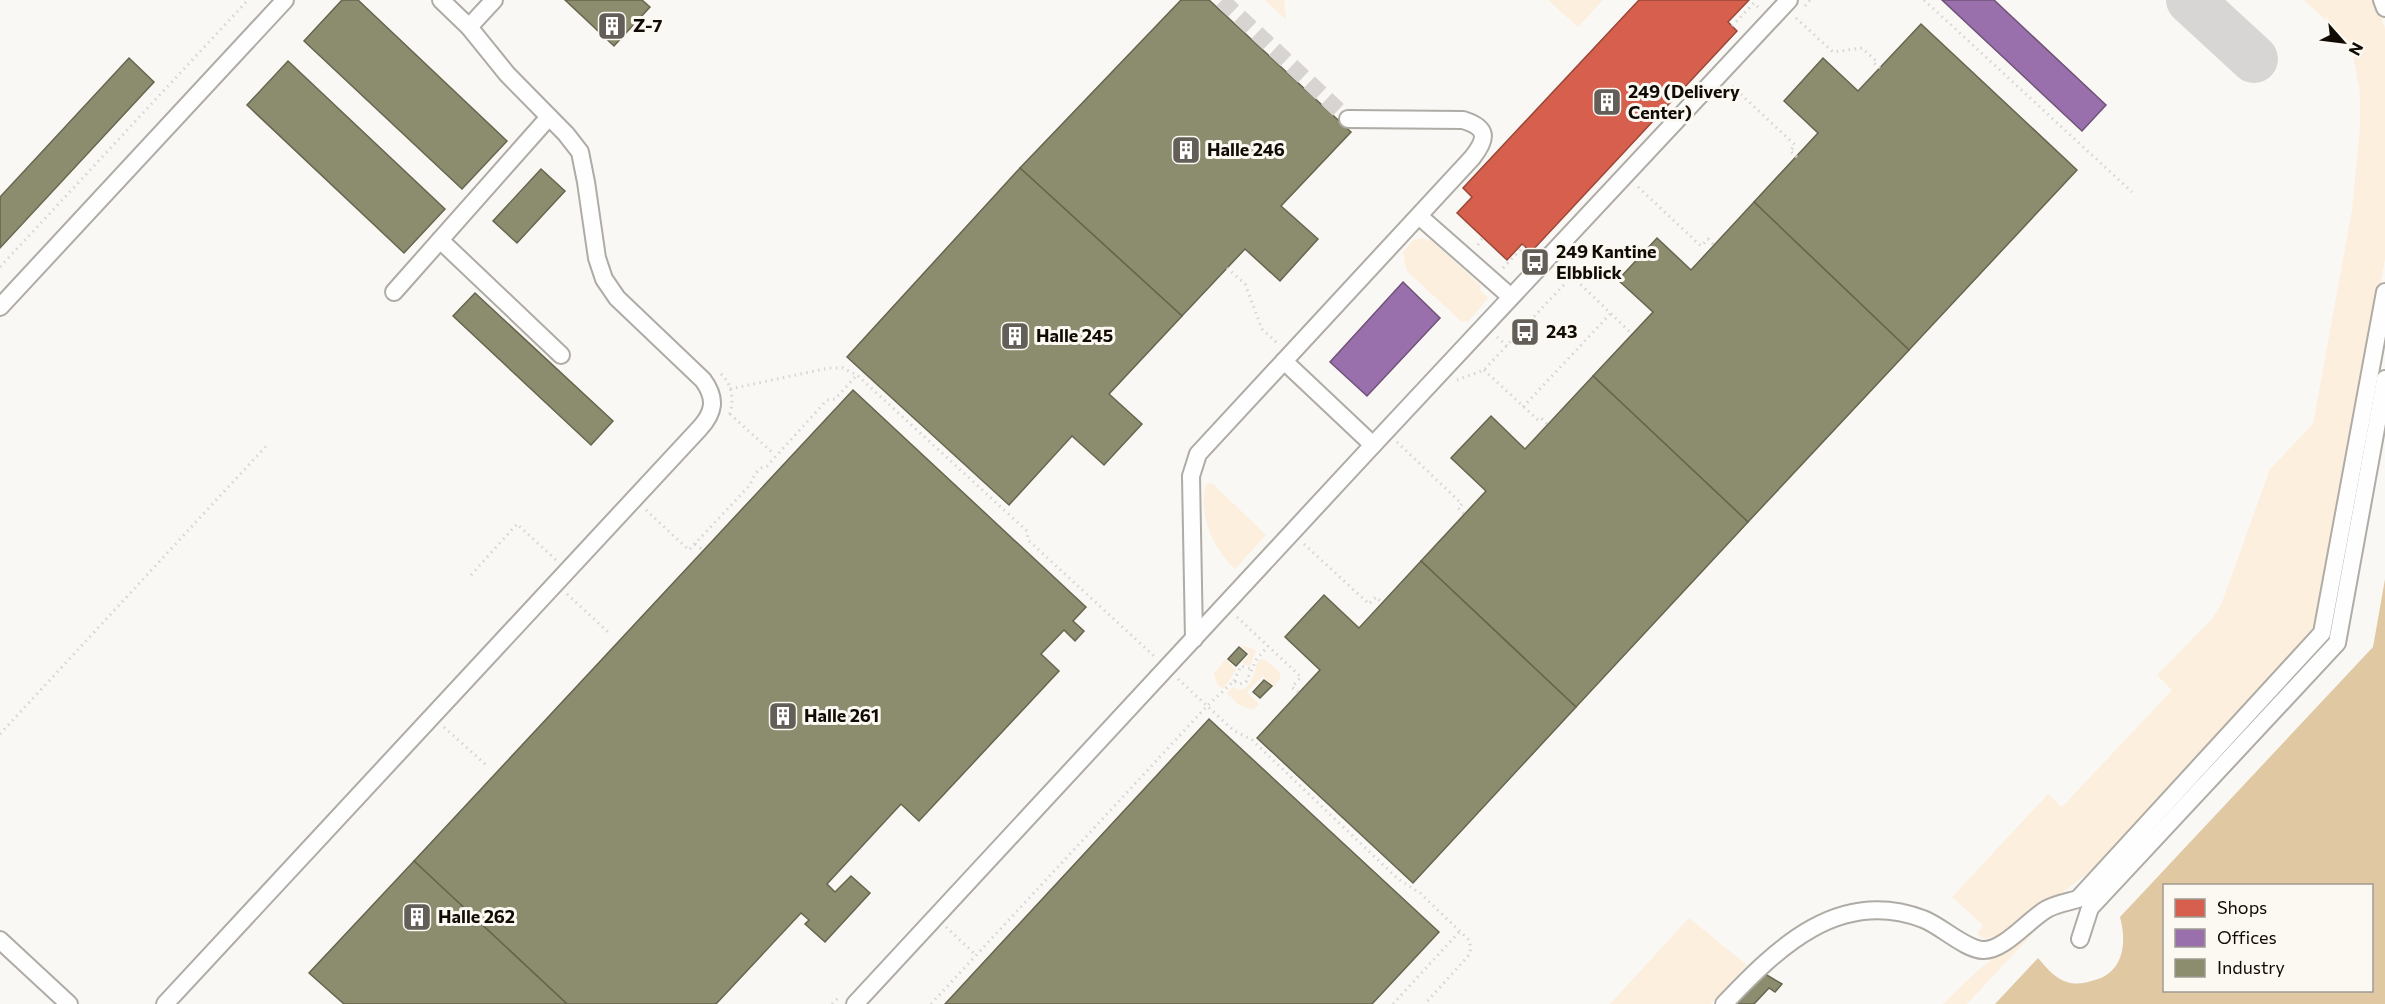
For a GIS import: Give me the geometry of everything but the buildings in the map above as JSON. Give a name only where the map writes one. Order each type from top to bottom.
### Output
[{"type":"street","points":[[0,307],[285,0]]},
{"type":"street","points":[[165,1004],[699,429],[711,412],[713,396],[703,380],[617,298],[604,279],[597,258],[580,153],[566,134],[507,74],[469,27],[441,0]]},
{"type":"street","points":[[469,27],[494,0]]},
{"type":"street","points":[[855,1004],[1373,445],[1790,0]]},
{"type":"street","points":[[2382,0],[2385,8]]},
{"type":"street","points":[[394,292],[549,117]]},
{"type":"street","points":[[1194,639],[1191,476],[1198,454],[1419,216],[1482,146],[1484,137],[1482,130],[1463,120],[1348,119]]},
{"type":"street","points":[[1419,216],[1511,297]]},
{"type":"street","points":[[440,240],[561,355]]},
{"type":"street","points":[[1724,1004],[1760,965],[1804,931],[1840,915],[1872,909],[1904,912],[1929,921],[1976,949],[1990,949],[1996,948],[2048,909],[2078,898],[2322,633],[2385,292]]},
{"type":"street","points":[[1284,361],[1373,445]]},
{"type":"street","points":[[2080,939],[2090,908],[2337,643],[2385,379]]},
{"type":"street","points":[[0,940],[69,1004]]},
{"type":"path","points":[[0,267],[248,0]]},
{"type":"path","points":[[1924,0],[2132,192]]},
{"type":"path","points":[[1795,17],[1833,52],[1862,48],[1880,68]]},
{"type":"path","points":[[1731,85],[1796,146],[1790,151],[1797,157]]},
{"type":"path","points":[[1636,185],[1701,246],[1708,239],[1714,245]]},
{"type":"path","points":[[1503,268],[1524,246]]},
{"type":"path","points":[[1452,382],[1484,370],[1572,276],[1579,246]]},
{"type":"path","points":[[1572,276],[1632,334]]},
{"type":"path","points":[[1523,407],[1611,313]]},
{"type":"path","points":[[730,388],[829,368],[843,368],[857,375],[1027,531],[1028,540],[1233,730],[1252,740],[1398,879],[1420,893],[1469,940],[1471,948],[1469,956],[1425,1004]]},
{"type":"path","points":[[1484,370],[1538,420],[1541,418],[1548,425]]},
{"type":"path","points":[[645,508],[689,550],[750,485],[753,477],[763,466],[767,466],[827,400],[835,399],[857,375]]},
{"type":"path","points":[[730,414],[774,454]]},
{"type":"path","points":[[1397,443],[1462,504],[1458,508],[1464,514]]},
{"type":"path","points":[[0,734],[268,444]]},
{"type":"path","points":[[471,574],[518,524],[558,562],[553,569]]},
{"type":"path","points":[[695,543],[703,550]]},
{"type":"path","points":[[1304,544],[1369,604],[1376,597],[1382,603]]},
{"type":"path","points":[[566,593],[608,632]]},
{"type":"path","points":[[1237,617],[1301,677],[1292,687],[1299,693]]},
{"type":"path","points":[[1234,681],[1240,684],[1246,682],[1256,660],[1268,646]]},
{"type":"path","points":[[931,1004],[1207,705],[1234,681],[1241,666],[1252,669]]},
{"type":"path","points":[[443,726],[486,765]]},
{"type":"path","points":[[935,917],[976,955]]},
{"type":"path","points":[[1393,1004],[1460,931]]},
{"type":"shaded area","points":[[1265,0],[1284,0],[1286,20]]},
{"type":"shaded area","points":[[1548,0],[1603,0],[1578,27]]},
{"type":"shaded area","points":[[2304,0],[2375,0],[2385,28],[2385,259],[2316,631],[2092,870],[2004,937],[1983,938],[1977,934],[1983,925],[1952,897],[2048,794],[2062,807],[2172,690],[2157,675],[2211,620],[2221,605],[2270,469],[2313,424],[2352,210],[2360,128],[2360,93],[2351,44]]},
{"type":"shaded area","points":[[1423,238],[1432,241],[1481,286],[1479,289],[1488,298],[1468,322],[1461,321],[1408,272],[1404,262],[1405,255],[1402,254],[1413,240]]},
{"type":"shaded area","points":[[1207,483],[1213,484],[1266,535],[1235,569],[1220,552],[1205,518],[1204,494]]},
{"type":"shaded area","points":[[2385,579],[2385,1004],[1995,1004],[2038,958],[2054,975],[2070,983],[2092,981],[2105,976],[2118,963],[2121,955],[2123,936],[2120,917],[2373,647]]},
{"type":"shaded area","points":[[1240,645],[1256,650],[1250,666],[1242,663],[1250,654]]},
{"type":"shaded area","points":[[1226,659],[1236,670],[1223,689],[1217,684],[1214,673]]},
{"type":"shaded area","points":[[1264,659],[1280,672],[1280,678],[1274,687],[1263,676],[1247,692],[1259,704],[1254,710],[1239,705],[1227,693],[1232,687],[1242,690],[1246,687],[1253,677],[1258,660]]},
{"type":"shaded area","points":[[1689,918],[1747,965],[1711,1004],[1610,1004]]},
{"type":"shaded area","points":[[2035,926],[2037,929],[1967,1004],[1943,1004],[1977,971]]},
{"type":"taxiway","points":[[2190,0],[2254,59]]},
{"type":"tunnel","points":[[1222,0],[1348,119]]},
{"type":"place","name":"Z-7","points":[[612,26]]},
{"type":"place","name":"249 (Delivery Center)","points":[[1607,102]]},
{"type":"place","name":"Halle 246","points":[[1186,150]]},
{"type":"place","name":"249 Kantine Elbblick","points":[[1535,262]]},
{"type":"place","name":"243","points":[[1525,332]]},
{"type":"place","name":"Halle 245","points":[[1015,336]]},
{"type":"place","name":"Halle 261","points":[[783,716]]},
{"type":"place","name":"Halle 262","points":[[417,917]]}]
